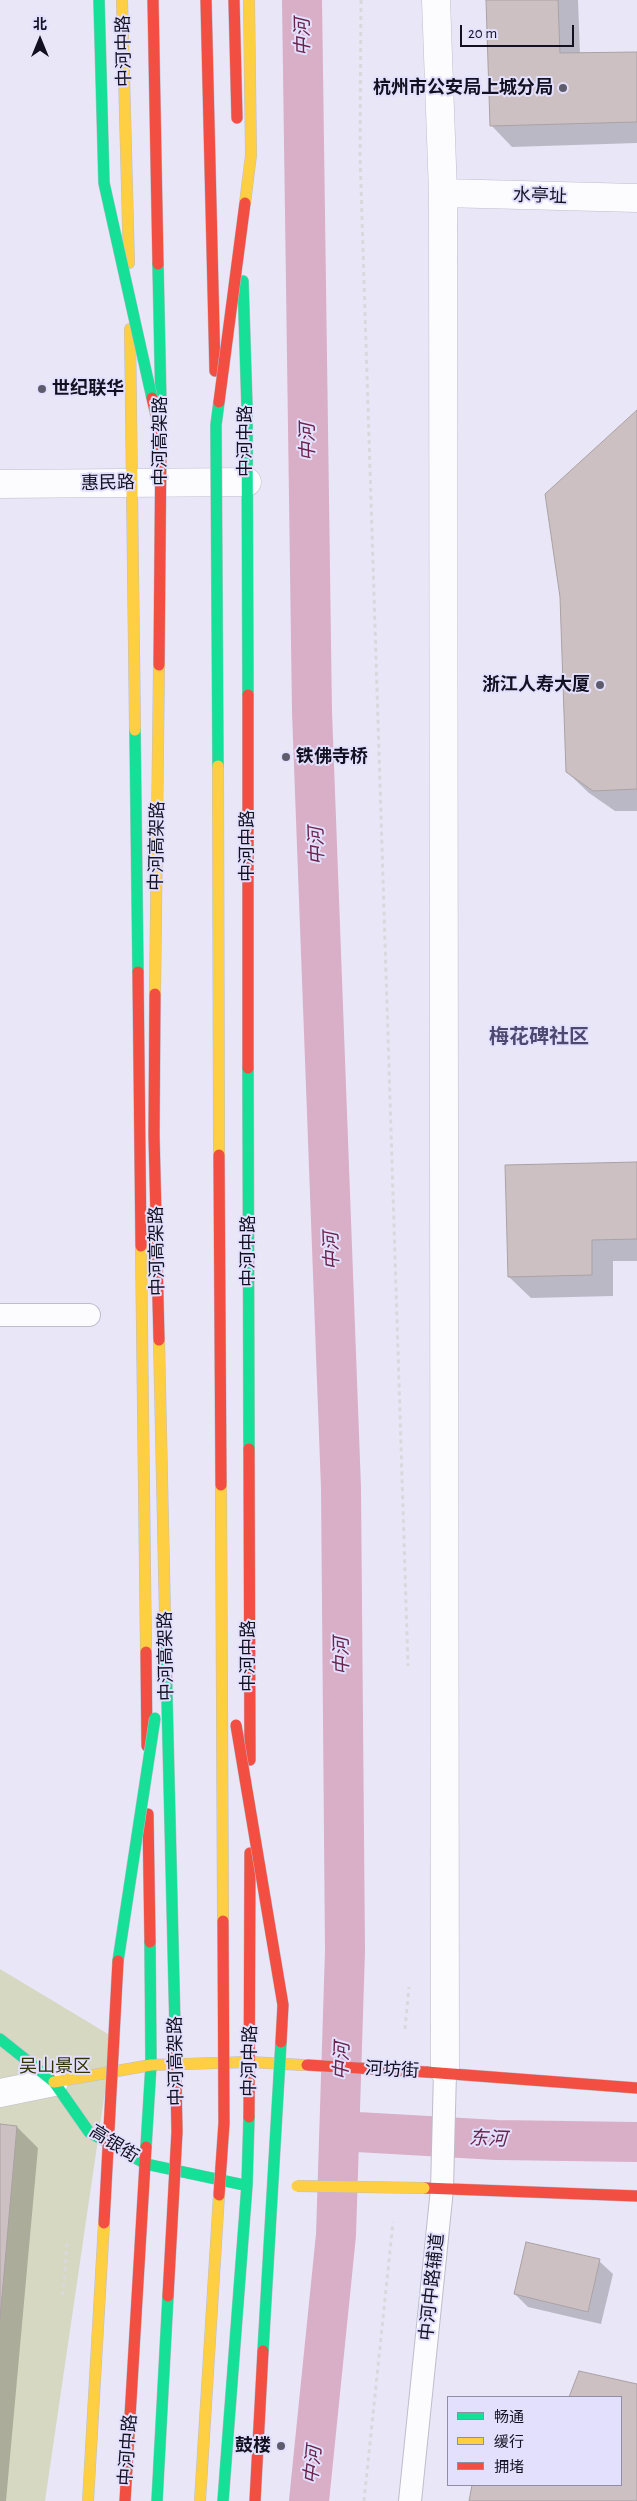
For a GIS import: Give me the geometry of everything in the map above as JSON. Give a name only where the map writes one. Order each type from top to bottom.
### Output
[{"type":"main road","points":[[99,0],[104,183],[161,436]]},
{"type":"main road","name":"中河中路","points":[[122,0],[133,482],[151,2065],[125,2501]]},
{"type":"main road","name":"中河高架路","points":[[153,0],[161,436],[154,1135],[177,2132],[157,2501]]},
{"type":"main road","points":[[200,2501],[224,2123],[216,425],[206,0]]},
{"type":"main road","points":[[234,0],[238,129]]},
{"type":"main road","points":[[216,425],[251,155],[249,0]]},
{"type":"main road","name":"中河中路","points":[[223,2501],[255,2185],[250,2062],[247,408],[239,159]]},
{"type":"main road","points":[[222,1646],[283,2006],[255,2501]]},
{"type":"main road","points":[[88,2501],[119,1951],[166,1647]]},
{"type":"main road","name":"高银街","points":[[0,2039],[54,2082],[88,2132],[146,2164]]},
{"type":"main road","name":"河坊街","points":[[54,2082],[151,2065],[250,2062],[435,2072],[637,2088]]},
{"type":"main road","points":[[146,2164],[255,2185],[637,2196]]},
{"type":"street","points":[[435,2072],[442,193],[436,0]]},
{"type":"street","name":"水亭址","points":[[442,193],[637,198]]},
{"type":"street","name":"惠民路","points":[[0,484],[247,482]]},
{"type":"street","name":"河坊街","points":[[0,2093],[54,2082]]},
{"type":"lane","points":[[0,1315],[89,1315]]},
{"type":"lane","name":"中河中路辅道","points":[[410,2501],[433,2189],[435,2072]]},
{"type":"path","points":[[361,0],[361,164],[408,1676]]},
{"type":"path","points":[[364,2501],[393,2222]]},
{"type":"green space","name":"吴山景区","points":[[0,1969],[113,2037],[45,2501],[0,2501]]},
{"type":"building","name":"杭州市公安局上城分局","points":[[486,0],[558,0],[560,53],[637,52],[637,122],[490,126]]},
{"type":"building","name":"浙江人寿大厦","points":[[637,410],[637,789],[593,791],[566,772],[560,597],[545,494]]},
{"type":"building","points":[[637,1162],[637,1239],[592,1240],[592,1275],[508,1277],[505,1165]]},
{"type":"building","points":[[0,2124],[17,2126],[0,2319]]},
{"type":"building","points":[[526,2242],[600,2259],[588,2312],[514,2294]]},
{"type":"building","points":[[579,2371],[637,2384],[637,2501],[469,2501],[472,2486],[622,2486],[622,2396],[569,2396]]},
{"type":"waterway","name":"中河","points":[[302,0],[312,712],[341,1488],[345,1951],[336,2235],[309,2501]]},
{"type":"waterway","name":"东河","points":[[340,2131],[497,2140],[637,2142]]},
{"type":"traffic: fast","points":[[99,0],[104,183],[152,398]]},
{"type":"traffic: fast","points":[[158,264],[161,406]]},
{"type":"traffic: fast","points":[[243,281],[247,407],[248,695]]},
{"type":"traffic: fast","points":[[218,766],[216,425],[219,402]]},
{"type":"traffic: fast","points":[[135,730],[138,972]]},
{"type":"traffic: fast","points":[[248,1068],[249,1449]]},
{"type":"traffic: fast","points":[[165,1616],[175,2027]]},
{"type":"traffic: fast","points":[[118,1961],[155,1718]]},
{"type":"traffic: fast","points":[[146,2147],[151,2065],[150,1942]]},
{"type":"traffic: fast","points":[[0,2039],[54,2082],[89,2132],[146,2164],[244,2185]]},
{"type":"traffic: fast","points":[[263,2351],[281,2042]]},
{"type":"traffic: fast","points":[[223,2501],[247,2185],[249,2117]]},
{"type":"traffic: fast","points":[[157,2501],[168,2296]]},
{"type":"traffic: slow","points":[[122,0],[129,263]]},
{"type":"traffic: slow","points":[[245,203],[251,155],[249,0]]},
{"type":"traffic: slow","points":[[130,329],[135,730]]},
{"type":"traffic: slow","points":[[155,994],[159,665]]},
{"type":"traffic: slow","points":[[218,766],[219,1155]]},
{"type":"traffic: slow","points":[[141,1246],[146,1652]]},
{"type":"traffic: slow","points":[[159,1340],[165,1616]]},
{"type":"traffic: slow","points":[[221,1485],[223,1921]]},
{"type":"traffic: slow","points":[[54,2082],[151,2065],[250,2062],[303,2065]]},
{"type":"traffic: slow","points":[[297,2186],[424,2188]]},
{"type":"traffic: slow","points":[[200,2501],[219,2195]]},
{"type":"traffic: slow","points":[[88,2501],[104,2223]]},
{"type":"traffic: jam","points":[[153,0],[158,264]]},
{"type":"traffic: jam","points":[[206,0],[215,371]]},
{"type":"traffic: jam","points":[[234,0],[237,118]]},
{"type":"traffic: jam","points":[[219,402],[245,203]]},
{"type":"traffic: jam","points":[[152,398],[161,436],[159,665]]},
{"type":"traffic: jam","points":[[248,695],[248,1068]]},
{"type":"traffic: jam","points":[[138,972],[141,1246]]},
{"type":"traffic: jam","points":[[155,994],[154,1135],[159,1340]]},
{"type":"traffic: jam","points":[[219,1155],[221,1485]]},
{"type":"traffic: jam","points":[[249,1449],[250,1760]]},
{"type":"traffic: jam","points":[[146,1652],[147,1746]]},
{"type":"traffic: jam","points":[[236,1725],[283,2005],[281,2042]]},
{"type":"traffic: jam","points":[[148,1814],[150,1942]]},
{"type":"traffic: jam","points":[[249,2117],[250,1853]]},
{"type":"traffic: jam","points":[[219,2195],[224,2123],[223,1921]]},
{"type":"traffic: jam","points":[[104,2223],[118,1961]]},
{"type":"traffic: jam","points":[[168,2296],[177,2132],[175,2027]]},
{"type":"traffic: jam","points":[[307,2065],[426,2072]]},
{"type":"traffic: jam","points":[[426,2072],[637,2088]]},
{"type":"traffic: jam","points":[[125,2501],[146,2147]]},
{"type":"traffic: jam","points":[[424,2188],[637,2196]]},
{"type":"traffic: jam","points":[[255,2501],[263,2351]]},
{"type":"place","name":"杭州市公安局上城分局","points":[[563,88]]},
{"type":"place","name":"世纪联华","points":[[42,389]]},
{"type":"place","name":"浙江人寿大厦","points":[[600,685]]},
{"type":"place","name":"铁佛寺桥","points":[[286,757]]},
{"type":"place","name":"鼓楼","points":[[281,2446]]},
{"type":"district","name":"梅花碑社区","points":[[539,1037]]}]
